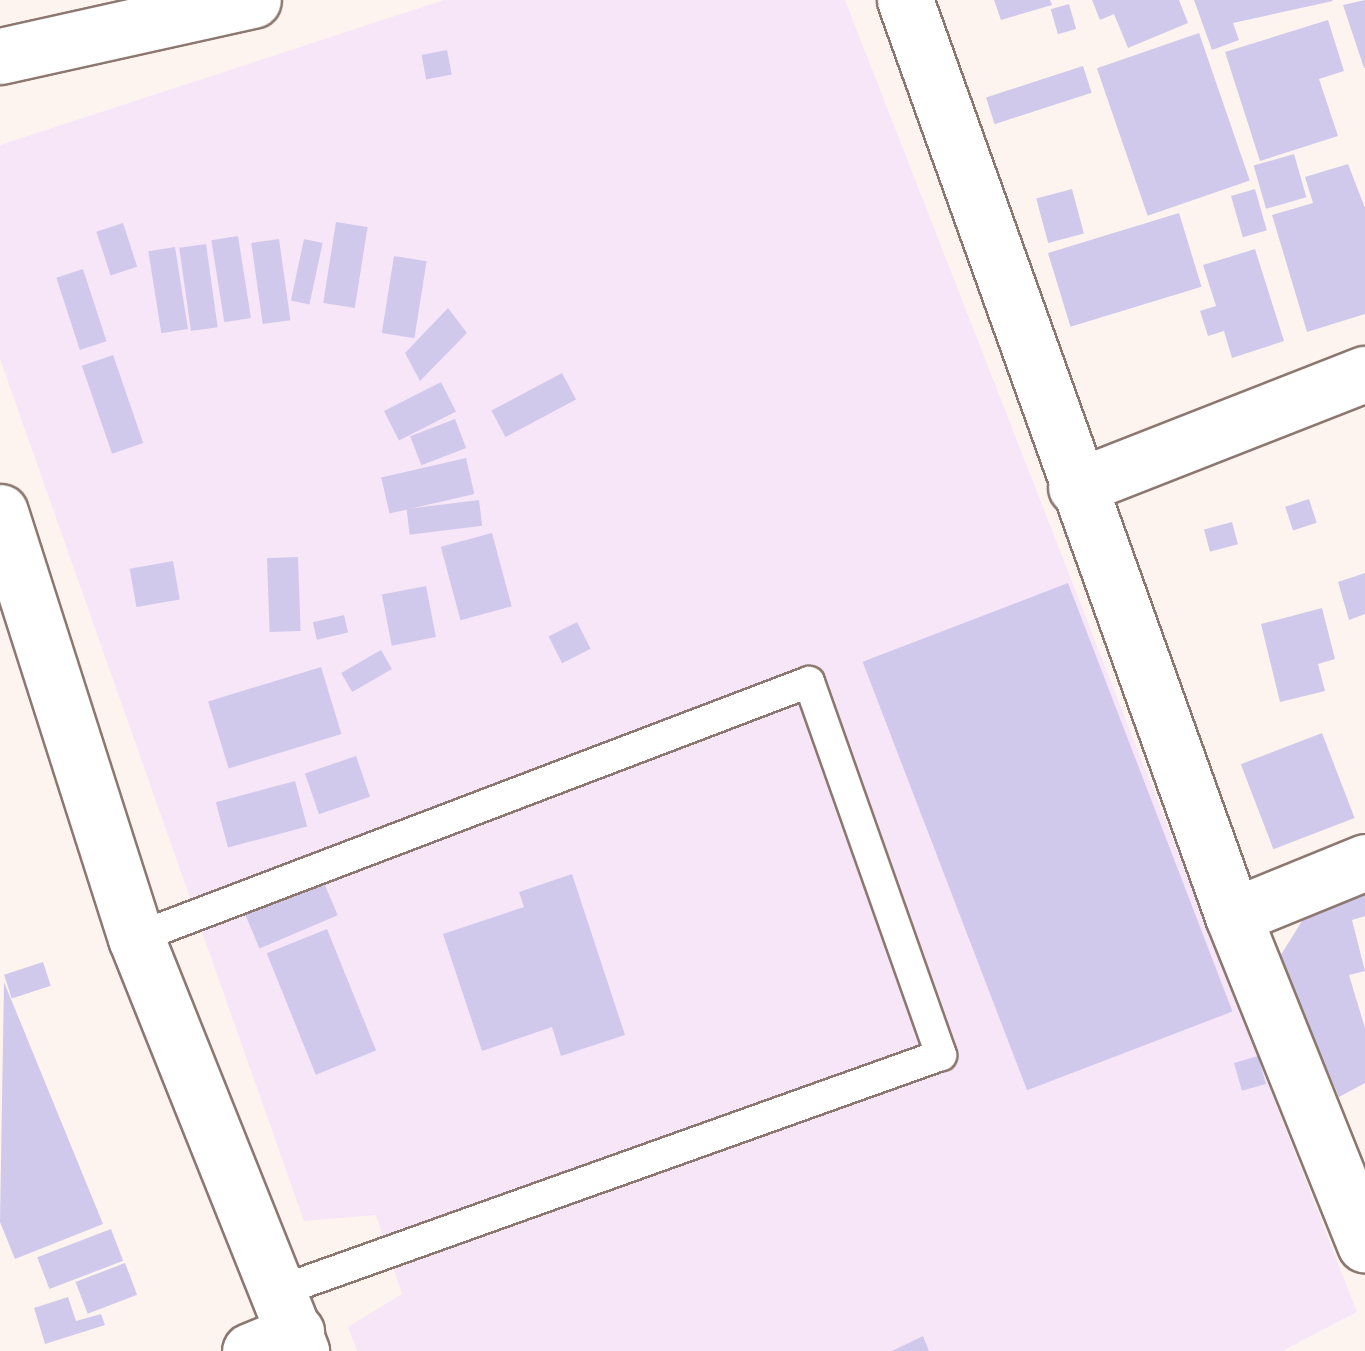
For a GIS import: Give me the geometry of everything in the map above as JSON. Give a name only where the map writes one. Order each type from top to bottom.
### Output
[{"type":"street","points":[[0,56],[252,0]]},
{"type":"street","points":[[905,0],[1232,916],[1365,1244]]},
{"type":"street","points":[[1076,486],[1365,374]]},
{"type":"street","points":[[0,512],[136,938],[281,1331]]},
{"type":"street","points":[[1232,916],[1365,862]]},
{"type":"lane","points":[[136,938],[808,682],[940,1056],[281,1331]]},
{"type":"shaded area","points":[[444,0],[845,0],[1357,1312],[1282,1351],[357,1351],[348,1327],[402,1294],[376,1215],[304,1221],[0,359],[0,145]]},
{"type":"building","points":[[994,0],[1050,0],[1052,5],[1001,20]]},
{"type":"building","points":[[1092,0],[1179,0],[1188,23],[1128,48],[1114,14],[1100,20]]},
{"type":"building","points":[[1194,0],[1333,1],[1233,23],[1239,40],[1212,50]]},
{"type":"building","points":[[1365,0],[1365,68],[1364,68],[1343,5]]},
{"type":"building","points":[[1069,4],[1076,29],[1058,34],[1051,9]]},
{"type":"building","points":[[1328,20],[1344,71],[1319,79],[1338,136],[1260,161],[1225,52]]},
{"type":"building","points":[[1199,33],[1250,181],[1148,216],[1097,68]]},
{"type":"building","points":[[447,50],[452,75],[426,80],[421,55]]},
{"type":"building","points":[[1083,66],[1092,93],[995,124],[986,98]]},
{"type":"building","points":[[1294,154],[1306,197],[1266,209],[1254,166]]},
{"type":"building","points":[[1348,164],[1365,208],[1365,314],[1307,332],[1272,215],[1313,203],[1305,177]]},
{"type":"building","points":[[1072,189],[1084,233],[1048,243],[1036,199]]},
{"type":"building","points":[[1255,189],[1267,230],[1243,237],[1231,196]]},
{"type":"building","points":[[1179,213],[1202,287],[1070,327],[1048,253]]},
{"type":"building","points":[[336,222],[368,227],[355,308],[323,303]]},
{"type":"building","points":[[123,223],[137,267],[111,275],[96,232]]},
{"type":"building","points":[[238,236],[251,318],[224,322],[211,240]]},
{"type":"building","points":[[279,239],[290,320],[263,324],[251,243]]},
{"type":"building","points":[[304,239],[323,243],[309,305],[291,301]]},
{"type":"building","points":[[206,244],[218,327],[191,331],[179,248]]},
{"type":"building","points":[[175,247],[188,329],[161,333],[148,251]]},
{"type":"building","points":[[1255,249],[1284,341],[1232,358],[1224,331],[1208,336],[1200,311],[1216,306],[1203,265]]},
{"type":"building","points":[[394,256],[427,261],[414,338],[382,333]]},
{"type":"building","points":[[83,269],[106,341],[80,350],[56,278]]},
{"type":"building","points":[[448,308],[467,333],[420,381],[405,353]]},
{"type":"building","points":[[113,355],[143,443],[112,454],[82,366]]},
{"type":"building","points":[[562,373],[576,399],[505,437],[491,411]]},
{"type":"building","points":[[441,382],[456,411],[399,440],[384,411]]},
{"type":"building","points":[[455,419],[466,448],[421,465],[410,436]]},
{"type":"building","points":[[466,458],[474,494],[390,514],[381,478]]},
{"type":"building","points":[[1309,499],[1317,523],[1293,531],[1285,507]]},
{"type":"building","points":[[479,500],[482,526],[410,535],[407,509]]},
{"type":"building","points":[[1232,522],[1238,544],[1210,552],[1204,530]]},
{"type":"building","points":[[492,533],[512,606],[460,620],[441,547]]},
{"type":"building","points":[[298,557],[301,631],[270,632],[267,558]]},
{"type":"building","points":[[173,561],[180,599],[136,607],[130,569]]},
{"type":"building","points":[[1365,573],[1365,614],[1349,620],[1338,582]]},
{"type":"building","points":[[1068,583],[1232,1012],[1027,1090],[863,662]]},
{"type":"building","points":[[426,586],[436,637],[392,646],[382,595]]},
{"type":"building","points":[[1322,608],[1335,659],[1318,664],[1325,691],[1280,702],[1261,624]]},
{"type":"building","points":[[344,615],[348,633],[317,640],[313,622]]},
{"type":"building","points":[[577,622],[591,649],[562,663],[548,637]]},
{"type":"building","points":[[381,650],[392,669],[352,692],[341,673]]},
{"type":"building","points":[[321,667],[341,734],[229,768],[208,701]]},
{"type":"building","points":[[1322,733],[1355,818],[1273,849],[1241,764]]},
{"type":"building","points":[[356,756],[370,797],[319,814],[305,774]]},
{"type":"building","points":[[295,781],[307,826],[228,848],[216,802]]},
{"type":"building","points":[[319,871],[338,915],[260,948],[241,904]]},
{"type":"building","points":[[572,874],[625,1035],[561,1056],[552,1027],[482,1051],[443,934],[524,907],[519,892]]},
{"type":"building","points":[[1365,878],[1365,916],[1352,920],[1365,971],[1349,975],[1365,1028],[1365,1083],[1339,1097],[1279,958],[1320,892]]},
{"type":"building","points":[[327,929],[376,1050],[316,1075],[267,953]]},
{"type":"building","points":[[43,962],[51,986],[12,998],[4,975]]},
{"type":"building","points":[[4,982],[103,1224],[15,1259],[0,1222]]},
{"type":"building","points":[[1258,1056],[1266,1084],[1242,1091],[1234,1063]]},
{"type":"building","points":[[111,1229],[123,1261],[49,1289],[37,1257]]},
{"type":"building","points":[[125,1263],[137,1295],[88,1314],[76,1282]]},
{"type":"building","points":[[68,1297],[76,1321],[101,1314],[105,1325],[45,1344],[34,1308]]},
{"type":"building","points":[[923,1336],[929,1351],[892,1351]]}]
